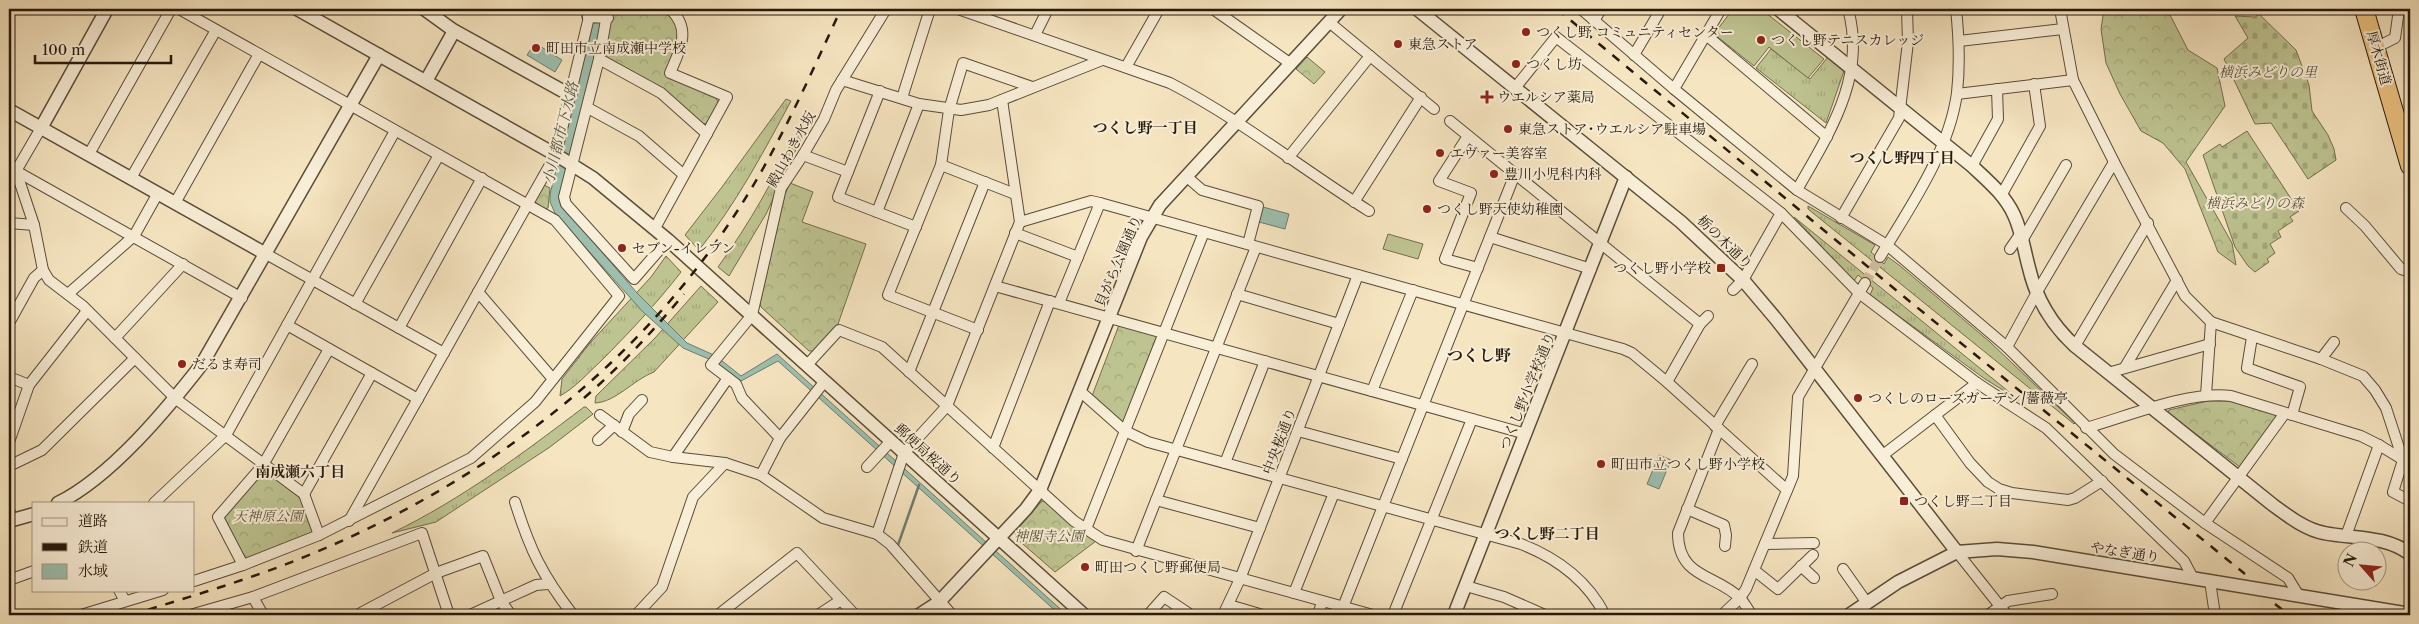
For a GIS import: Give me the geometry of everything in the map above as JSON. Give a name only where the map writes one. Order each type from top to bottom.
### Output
[{"type":"highway","name":"厚木街道","points":[[2364,9],[2410,166]]},
{"type":"highway","name":"厚木街道","points":[[2375,9],[2410,128]]},
{"type":"street","points":[[12,170],[41,128],[108,9]]},
{"type":"street","points":[[89,154],[171,9]]},
{"type":"street","points":[[179,9],[555,220],[620,296],[535,402],[471,458],[349,522],[243,565],[195,581]]},
{"type":"street","name":"郵便局桜通り","points":[[297,9],[557,155],[593,178],[655,228],[825,381],[885,448],[904,453],[1084,615]]},
{"type":"street","points":[[424,9],[454,31],[570,95]]},
{"type":"street","points":[[655,228],[727,97],[670,73],[684,36],[681,21],[670,9]]},
{"type":"street","name":"殿山わき水坂","points":[[752,315],[781,188],[803,155],[824,118],[842,80],[886,9]]},
{"type":"street","points":[[902,98],[930,9]]},
{"type":"street","points":[[958,9],[979,12],[1035,36],[1126,67],[1183,90],[1237,123],[1369,211]]},
{"type":"street","points":[[1035,36],[1048,9]]},
{"type":"street","points":[[1126,67],[1158,9]]},
{"type":"street","points":[[1213,9],[1291,64]]},
{"type":"street","name":"貝がら公園通り","points":[[919,615],[939,602],[999,538],[1040,490],[1141,237],[1152,218],[1186,177],[1341,9]]},
{"type":"street","name":"栃の木通り","points":[[1417,9],[1681,222],[1743,280],[1883,455],[1957,552]]},
{"type":"street","points":[[1581,9],[1674,89],[1797,190],[1887,245],[2007,347],[2114,454],[2205,522],[2288,578],[2298,596]]},
{"type":"street","points":[[1594,20],[1601,9]]},
{"type":"street","points":[[1634,54],[1661,9]]},
{"type":"street","points":[[1674,89],[1722,9]]},
{"type":"street","points":[[1778,9],[1943,142],[2002,194],[2014,215],[2022,236],[2029,270],[2037,292],[2054,326],[2075,346],[2152,409],[2297,522],[2322,533],[2387,541],[2410,554]]},
{"type":"street","points":[[1797,190],[1842,107],[1852,70],[1854,39],[1848,9]]},
{"type":"street","points":[[1841,218],[1899,118],[1902,109],[1908,42],[1907,9]]},
{"type":"street","points":[[1880,256],[1943,142],[1956,94],[1959,41],[1956,9]]},
{"type":"street","points":[[2060,9],[2073,80],[2185,296],[2211,322],[2321,359],[2363,376],[2375,390],[2389,416],[2407,462],[2393,492],[2410,501]]},
{"type":"street","points":[[2385,43],[2394,38],[2399,9]]},
{"type":"street","points":[[349,522],[557,155],[588,13],[607,15],[588,108],[571,164],[564,197],[566,204],[634,279],[668,240]]},
{"type":"street","points":[[1329,22],[1434,109]]},
{"type":"street","points":[[1959,41],[2063,29]]},
{"type":"street","points":[[132,178],[216,30]]},
{"type":"street","points":[[426,81],[454,31]]},
{"type":"street","points":[[1706,35],[1827,137]]},
{"type":"street","points":[[1515,88],[1556,36],[1782,213],[1859,293],[1977,383],[2046,428],[2184,561],[2193,578]]},
{"type":"street","points":[[175,203],[259,54]]},
{"type":"street","points":[[66,501],[118,458],[176,398],[213,347],[379,55]]},
{"type":"street","points":[[1288,158],[1370,56]]},
{"type":"street","points":[[599,59],[661,93],[707,134]]},
{"type":"street","points":[[842,80],[919,104],[949,110],[978,108],[1102,60]]},
{"type":"street","points":[[978,330],[888,295],[941,165],[949,110],[963,63],[1032,88]]},
{"type":"street","points":[[1956,94],[2073,80]]},
{"type":"street","points":[[2002,194],[2040,126],[2034,84]]},
{"type":"street","points":[[1972,166],[1998,119],[1997,89]]},
{"type":"street","points":[[880,91],[838,197],[916,227]]},
{"type":"street","points":[[1354,202],[1421,97]]},
{"type":"street","points":[[877,534],[904,453],[947,406],[1020,222],[1002,100]]},
{"type":"street","points":[[877,212],[919,104]]},
{"type":"street","points":[[588,108],[639,136],[684,175]]},
{"type":"street","points":[[9,110],[444,353]]},
{"type":"street","points":[[1450,121],[1700,324]]},
{"type":"street","points":[[155,502],[226,435],[395,131]]},
{"type":"street","points":[[1468,136],[1438,181],[1471,193],[1445,259],[1478,268]]},
{"type":"street","points":[[355,304],[439,155]]},
{"type":"street","points":[[803,155],[848,172]]},
{"type":"street","points":[[2007,347],[2037,292],[2114,162]]},
{"type":"street","points":[[941,165],[1015,194]]},
{"type":"street","points":[[2010,249],[2022,236],[2066,165]]},
{"type":"street","points":[[12,170],[34,225],[43,270],[49,280],[86,310],[176,398],[304,494],[319,535]]},
{"type":"street","points":[[12,170],[134,236],[242,298]]},
{"type":"street","points":[[1343,607],[1515,174]]},
{"type":"street","points":[[1136,551],[1238,294],[1252,246],[1258,206],[1202,190],[1186,177]]},
{"type":"street","name":"つくし野小学校通り","points":[[1454,615],[1626,177]]},
{"type":"street","points":[[399,328],[482,178]]},
{"type":"street","points":[[909,372],[985,182]]},
{"type":"street","points":[[68,294],[134,236],[158,194]]},
{"type":"street","points":[[1020,222],[1090,201],[1100,203],[1623,348],[1632,353],[1667,382],[1787,490]]},
{"type":"street","points":[[993,448],[1054,302],[1078,257],[1100,203]]},
{"type":"street","points":[[2346,208],[2365,226],[2401,269],[2404,270],[2410,266]]},
{"type":"street","points":[[1734,290],[1743,280],[1782,213]]},
{"type":"street","points":[[9,223],[34,225]]},
{"type":"street","points":[[2075,346],[2148,223]]},
{"type":"street","points":[[1086,529],[1204,232]]},
{"type":"street","points":[[1015,233],[1078,257]]},
{"type":"street","points":[[1490,237],[1591,269]]},
{"type":"street","points":[[115,338],[183,264]]},
{"type":"street","points":[[9,323],[34,278],[43,270]]},
{"type":"street","name":"中央桜通り","points":[[1223,615],[1240,579],[1358,275]]},
{"type":"street","points":[[2124,367],[2177,280]]},
{"type":"street","points":[[1722,615],[1740,598],[1754,570],[1787,490],[1795,463],[1796,407],[1802,389],[1865,283]]},
{"type":"street","points":[[995,286],[1526,434]]},
{"type":"street","points":[[1372,391],[1413,290]]},
{"type":"street","points":[[478,292],[552,380]]},
{"type":"street","points":[[1238,294],[1339,324]]},
{"type":"street","points":[[9,442],[29,385],[86,310]]},
{"type":"street","points":[[752,315],[711,365],[736,384],[742,398],[780,438]]},
{"type":"street","points":[[1667,382],[1700,324],[1708,316]]},
{"type":"street","points":[[2206,395],[2211,322]]},
{"type":"street","points":[[287,325],[418,399]]},
{"type":"street","points":[[807,365],[839,330],[882,347],[1040,490],[1086,529],[1104,540],[1136,551],[1373,615]]},
{"type":"street","points":[[2205,522],[2288,414],[2300,387],[2247,368],[2252,336]]},
{"type":"street","points":[[2321,359],[2334,342]]},
{"type":"street","points":[[2108,373],[2210,344]]},
{"type":"street","points":[[243,565],[218,517],[264,465],[329,349]]},
{"type":"street","points":[[9,466],[42,450],[135,358]]},
{"type":"street","points":[[1226,463],[1265,361]]},
{"type":"street","points":[[1752,364],[1717,428],[1678,533],[1680,551],[1685,561],[1693,569],[1740,598],[1752,615]]},
{"type":"street","points":[[304,494],[372,373]]},
{"type":"street","points":[[9,377],[29,385]]},
{"type":"street","points":[[673,457],[728,378]]},
{"type":"street","points":[[761,475],[780,438],[825,381]]},
{"type":"street","points":[[1883,455],[1977,383]]},
{"type":"street","points":[[1080,392],[1124,431],[1148,442],[1539,551],[1569,570],[1593,595],[1605,615]]},
{"type":"street","points":[[2086,428],[2206,395],[2230,396],[2361,436],[2379,444],[2407,462]]},
{"type":"street","points":[[622,432],[629,414],[640,407]]},
{"type":"street","points":[[600,415],[650,452],[673,457],[725,463],[761,475],[824,518],[877,534],[890,544],[952,615]]},
{"type":"street","points":[[1935,415],[1978,473],[1999,489],[2068,500],[2075,498],[2102,481]]},
{"type":"street","points":[[1393,615],[1472,419]]},
{"type":"street","points":[[598,440],[614,425]]},
{"type":"street","points":[[1298,431],[1402,459]]},
{"type":"street","points":[[2346,536],[2379,444]]},
{"type":"street","points":[[867,467],[885,448]]},
{"type":"street","points":[[636,615],[662,587],[693,497],[725,463]]},
{"type":"street","points":[[1294,593],[1334,493]]},
{"type":"street","points":[[1156,500],[1260,528]]},
{"type":"street","points":[[515,502],[534,557],[548,584],[573,615]]},
{"type":"street","points":[[1687,509],[1724,525],[1726,535],[1725,546]]},
{"type":"street","points":[[10,517],[32,514]]},
{"type":"street","points":[[190,615],[254,597],[422,532],[449,615]]},
{"type":"street","points":[[1765,544],[1814,543]]},
{"type":"street","name":"やなぎ通り","points":[[1850,615],[1898,582],[1957,552],[1997,549],[2033,552],[2410,614]]},
{"type":"street","points":[[1957,552],[2007,615]]},
{"type":"street","points":[[718,615],[797,553],[855,615]]},
{"type":"street","points":[[1754,570],[1778,589],[1812,555]]},
{"type":"street","points":[[357,615],[436,573],[483,556],[501,601],[511,615]]},
{"type":"street","points":[[1802,566],[1814,578]]},
{"type":"street","points":[[1843,569],[1867,603]]},
{"type":"street","points":[[9,580],[32,572]]},
{"type":"street","points":[[2210,581],[2215,615]]},
{"type":"street","points":[[470,615],[536,585],[548,584]]},
{"type":"street","points":[[1466,586],[1504,597],[1545,615]]},
{"type":"street","points":[[120,592],[125,601]]},
{"type":"street","points":[[81,615],[156,592]]},
{"type":"street","points":[[254,597],[263,615]]},
{"type":"street","points":[[1148,615],[1164,597],[1191,615]]},
{"type":"street","points":[[1988,615],[2008,601],[2046,599]]},
{"type":"street","points":[[818,615],[841,600]]},
{"type":"street","points":[[1318,615],[1322,602]]},
{"type":"street","points":[[1229,605],[1263,615]]},
{"type":"green space","points":[[612,9],[662,9],[673,17],[680,33],[678,44],[665,75],[716,98],[719,105],[709,123],[703,124],[664,89],[607,57],[605,52]]},
{"type":"green space","name":"つくし野テニスカレッジ","points":[[1733,9],[1761,9],[1824,59],[1808,78],[1769,47],[1754,66],[1714,34]]},
{"type":"green space","points":[[2104,9],[2167,9],[2188,50],[2217,68],[2225,106],[2186,162],[2232,243],[2236,265],[2218,252],[2185,169],[2163,143],[2141,131],[2120,94],[2106,63],[2101,29]]},
{"type":"green space","name":"横浜みどりの里","points":[[2259,14],[2296,50],[2309,85],[2312,111],[2328,135],[2334,149],[2336,160],[2308,179],[2271,123],[2255,124],[2224,59],[2248,38],[2235,16],[2255,17]]},
{"type":"green space","points":[[1771,49],[1810,79],[1828,57],[1844,71],[1826,123],[1756,68]]},
{"type":"green space","points":[[1307,57],[1325,72],[1314,84],[1296,69]]},
{"type":"green space","points":[[786,99],[791,101],[759,159],[725,215],[699,250],[685,235]]},
{"type":"green space","points":[[799,127],[805,130],[766,214],[729,276],[718,267],[762,199]]},
{"type":"green space","name":"横浜みどりの森","points":[[2247,131],[2299,211],[2290,217],[2293,221],[2278,231],[2281,237],[2270,244],[2275,253],[2267,259],[2269,262],[2255,272],[2248,266],[2235,247],[2203,155],[2220,144],[2222,147]]},
{"type":"green space","points":[[790,183],[813,192],[802,222],[866,244],[838,324],[814,351],[809,351],[761,307],[760,303],[785,194]]},
{"type":"green space","points":[[544,185],[550,188],[548,208],[544,209],[534,201]]},
{"type":"green space","points":[[1808,206],[1875,245],[1871,252],[1884,264],[1888,257],[1899,265],[1990,342],[2075,423],[1808,209]]},
{"type":"green space","points":[[1794,217],[2019,400],[1985,379],[1870,295],[1873,288],[1858,275],[1854,281]]},
{"type":"green space","points":[[1388,234],[1423,244],[1418,259],[1383,249]]},
{"type":"green space","points":[[666,256],[681,272],[632,329],[577,384],[560,396],[562,379],[590,343],[651,277]]},
{"type":"green space","points":[[701,286],[718,302],[654,372],[610,399],[595,403],[596,396],[655,338]]},
{"type":"green space","points":[[1119,325],[1157,336],[1123,423],[1092,396]]},
{"type":"green space","points":[[2208,401],[2231,401],[2275,414],[2276,417],[2240,467],[2168,413],[2169,410]]},
{"type":"green space","points":[[584,407],[593,414],[550,447],[436,522],[392,533],[467,491]]},
{"type":"green space","name":"天神原公園","points":[[267,472],[301,499],[313,534],[248,560],[242,556],[223,517],[261,474]]},
{"type":"green space","name":"神閣寺公園","points":[[1044,501],[1096,541],[1055,572],[1016,538],[1016,531],[1041,502]]},
{"type":"water","points":[[594,9],[603,9],[600,36],[562,187],[571,216],[637,293],[687,343],[716,356],[741,376],[777,354],[1067,615],[1060,615],[778,361],[741,381],[711,360],[683,348],[642,311],[555,213],[550,202],[550,194],[590,36]]},
{"type":"water","points":[[535,43],[562,60],[555,72],[527,55]]},
{"type":"water","points":[[1263,207],[1289,214],[1285,229],[1259,222]]},
{"type":"water","points":[[1659,455],[1671,460],[1659,489],[1647,484]]},
{"type":"waterway","points":[[898,545],[919,485]]},
{"type":"tunnel","points":[[1865,283],[1880,257]]},
{"type":"railway","points":[[131,615],[284,565],[351,537],[416,504],[479,466],[538,425],[594,378],[646,328],[693,273],[736,213],[779,139],[841,9]]},
{"type":"railway","points":[[1557,9],[1908,300],[2245,574]]},
{"type":"railway","points":[[584,398],[636,348],[684,294]]},
{"type":"railway","points":[[2275,604],[2289,615]]},
{"type":"place","name":"つくし野 コミュニティセンター","points":[[1526,32]]},
{"type":"place","name":"つくし野テニスカレッジ","points":[[1761,40]]},
{"type":"place","name":"東急ストア","points":[[1398,44]]},
{"type":"place","name":"町田市立南成瀬中学校","points":[[536,48]]},
{"type":"place","name":"つくし坊","points":[[1516,64]]},
{"type":"place","name":"ウエルシア薬局","points":[[1487,97]]},
{"type":"place","name":"東急ストア･ウエルシア駐車場","points":[[1508,129]]},
{"type":"place","name":"エヴァー美容室","points":[[1440,153]]},
{"type":"place","name":"豊川小児科内科","points":[[1494,174]]},
{"type":"place","name":"つくし野天使幼稚園","points":[[1427,209]]},
{"type":"place","name":"セブン-イレブン","points":[[622,248]]},
{"type":"place","name":"つくし野小学校","points":[[1721,268]]},
{"type":"place","name":"だるま寿司","points":[[182,364]]},
{"type":"place","name":"つくしのローズガーデン/薔薇亭","points":[[1858,398]]},
{"type":"place","name":"町田市立つくし野小学校","points":[[1601,464]]},
{"type":"place","name":"つくし野二丁目","points":[[1904,501]]},
{"type":"place","name":"町田つくし野郵便局","points":[[1085,567]]},
{"type":"district","name":"つくし野一丁目","points":[[1145,127]]},
{"type":"district","name":"つくし野四丁目","points":[[1902,157]]},
{"type":"district","name":"つくし野","points":[[1479,355]]},
{"type":"district","name":"南成瀬六丁目","points":[[300,471]]},
{"type":"district","name":"つくし野二丁目","points":[[1547,533]]},
{"type":"water label","name":"小川都市下水路","points":[[560,133]]}]
